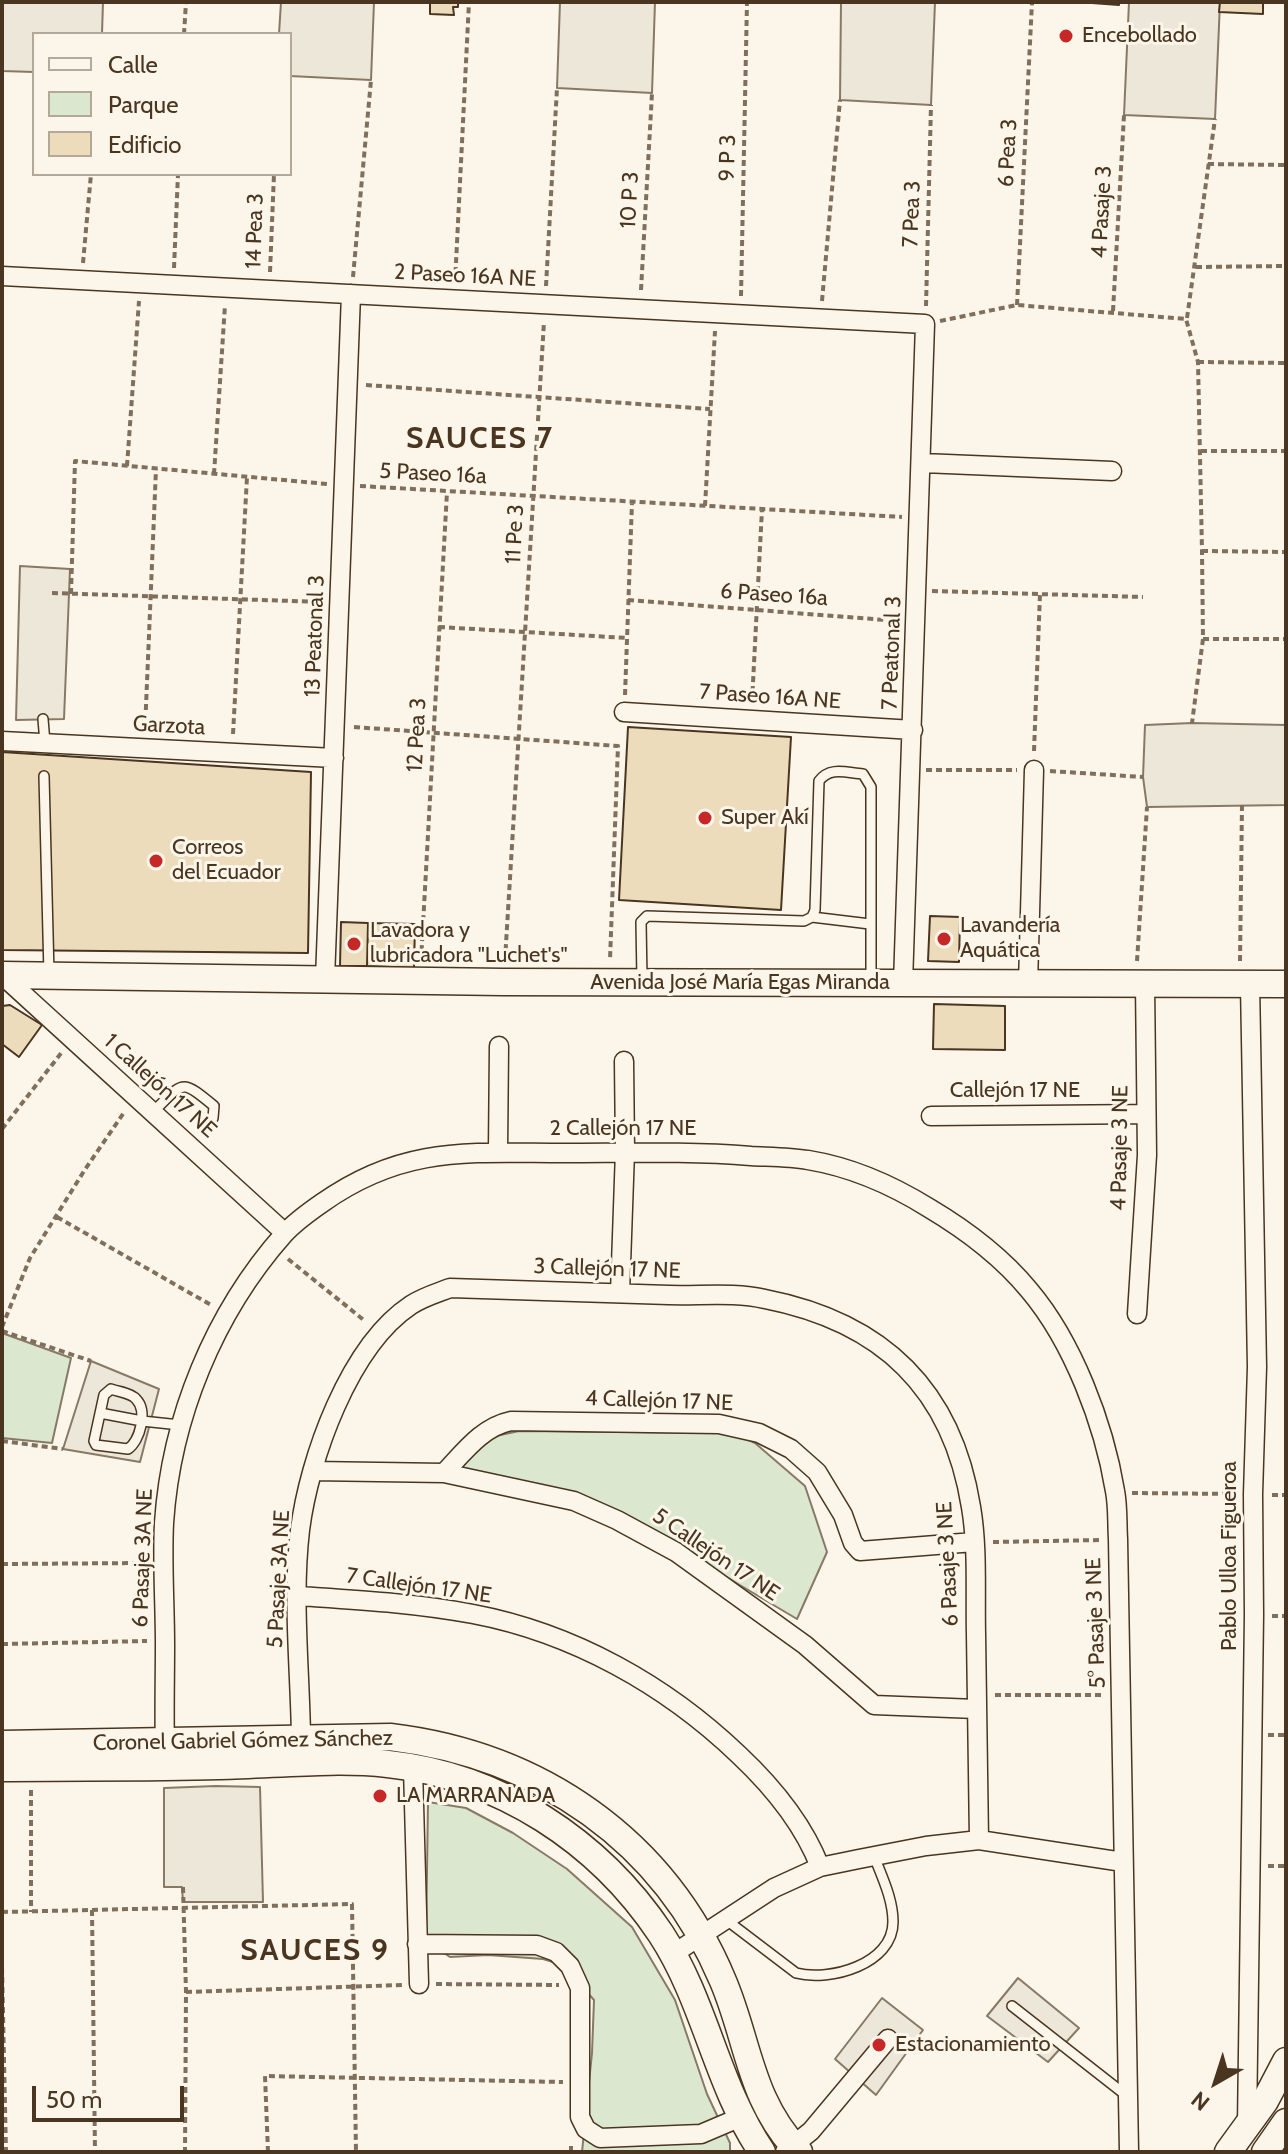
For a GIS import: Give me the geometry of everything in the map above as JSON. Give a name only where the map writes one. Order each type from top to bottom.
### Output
[{"type":"street","name":"2 Paseo 16A NE","points":[[2,276],[925,324]]},
{"type":"street","name":"13 Peatonal 3","points":[[325,979],[351,294]]},
{"type":"street","name":"7 Peatonal 3","points":[[903,983],[923,463],[925,324]]},
{"type":"street","points":[[923,463],[1112,471]]},
{"type":"street","name":"7 Paseo 16A NE","points":[[624,712],[913,730]]},
{"type":"street","name":"Garzota","points":[[2,741],[334,758]]},
{"type":"street","points":[[1028,984],[1034,770]]},
{"type":"street","name":"Avenida José María Egas Miranda","points":[[2,975],[503,982],[1286,984]]},
{"type":"street","name":"1 Callejón 17 NE","points":[[2,975],[154,1111],[279,1240]]},
{"type":"street","name":"4 Pasaje 3 NE","points":[[1137,1314],[1147,1155],[1140,984]]},
{"type":"street","name":"Pablo Ulloa Figueroa","points":[[1245,984],[1257,1367],[1247,2128]]},
{"type":"street","points":[[498,1151],[499,1046]]},
{"type":"street","points":[[620,1293],[625,1151],[624,1061]]},
{"type":"street","name":"Callejón 17 NE","points":[[931,1116],[1146,1114]]},
{"type":"street","name":"2 Callejón 17 NE","points":[[359,1180],[414,1159],[498,1151],[625,1151],[805,1159],[852,1171],[887,1185]]},
{"type":"street","name":"6 Pasaje 3A NE","points":[[165,1754],[163,1562],[169,1481],[180,1425],[227,1314],[279,1240],[312,1210],[359,1180]]},
{"type":"street","name":"5° Pasaje 3 NE","points":[[887,1185],[970,1234],[1001,1260],[1032,1293],[1068,1352],[1085,1388],[1116,1493],[1129,2152]]},
{"type":"street","name":"3 Callejón 17 NE","points":[[450,1288],[763,1298]]},
{"type":"street","name":"5 Pasaje 3A NE","points":[[301,1737],[300,1530],[322,1439],[340,1398],[380,1334],[410,1306],[450,1288]]},
{"type":"street","name":"6 Pasaje 3 NE","points":[[763,1298],[848,1326],[879,1344],[904,1364],[934,1402],[953,1441],[969,1497],[974,1542],[979,1840]]},
{"type":"street","name":"4 Callejón 17 NE","points":[[444,1473],[487,1430],[511,1421],[730,1425],[767,1436],[791,1449],[810,1465],[830,1491],[855,1547],[860,1551],[974,1542]]},
{"type":"street","name":"5 Callejón 17 NE","points":[[313,1471],[444,1473],[574,1501],[661,1543],[805,1645],[876,1707],[976,1702]]},
{"type":"street","name":"7 Callejón 17 NE","points":[[298,1596],[388,1602],[477,1614],[544,1632],[591,1652],[640,1678],[718,1734],[794,1815],[820,1867]]},
{"type":"street","name":"Coronel Gabriel Gómez Sánchez","points":[[2,1768],[165,1754],[301,1737],[390,1737],[453,1748],[522,1771],[586,1809],[621,1838],[657,1874],[701,1934],[724,1981],[758,2089],[792,2150]]},
{"type":"street","name":"Coronel Gabriel Gómez Sánchez","points":[[2,1744],[165,1754],[215,1771],[352,1763],[413,1768],[457,1778],[532,1811],[565,1832],[631,1892],[673,1954],[702,2014],[715,2057],[741,2117],[762,2152]]},
{"type":"street","points":[[413,1768],[419,1984]]},
{"type":"street","points":[[673,1954],[774,1888],[820,1867],[926,1846],[979,1840],[1123,1862]]},
{"type":"street","points":[[417,1944],[537,1945],[556,1952],[570,1966],[580,1988],[580,2117],[586,2129],[600,2138],[701,2134],[741,2117]]},
{"type":"street","points":[[792,2150],[888,2039]]},
{"type":"street","points":[[1228,2152],[1247,2128],[1286,2061]]},
{"type":"street","points":[[1265,2152],[1286,2122]]},
{"type":"lane","points":[[43,719],[45,743]]},
{"type":"lane","points":[[812,917],[815,910],[819,781],[831,771],[863,774],[871,787],[871,983]]},
{"type":"lane","points":[[44,776],[49,974]]},
{"type":"lane","points":[[642,982],[641,922],[647,916],[804,921],[812,917],[870,924]]},
{"type":"lane","points":[[154,1111],[185,1085],[214,1106],[207,1131]]},
{"type":"lane","points":[[111,1389],[134,1397],[141,1407],[142,1421],[131,1448],[96,1445],[94,1441],[104,1395],[111,1389]]},
{"type":"lane","points":[[100,1413],[180,1425]]},
{"type":"lane","points":[[725,1919],[796,1973],[826,1976],[854,1969],[869,1961],[889,1938],[893,1923],[889,1896],[874,1856]]},
{"type":"lane","points":[[1012,2006],[1127,2096]]},
{"type":"path","points":[[184,32],[186,2]]},
{"type":"path","points":[[454,299],[469,2]]},
{"type":"path","name":"9 P 3","points":[[741,314],[747,2]]},
{"type":"path","name":"6 Pea 3","points":[[1017,305],[1032,2]]},
{"type":"path","points":[[351,294],[371,80]]},
{"type":"path","name":"11 Pe 3","points":[[503,982],[557,88]]},
{"type":"path","name":"10 P 3","points":[[640,309],[652,93]]},
{"type":"path","points":[[820,318],[840,100]]},
{"type":"path","name":"7 Pea 3","points":[[925,324],[931,105]]},
{"type":"path","name":"4 Pasaje 3","points":[[1113,311],[1124,115]]},
{"type":"path","points":[[1192,723],[1203,639],[1201,451],[1198,362],[1186,319],[1196,267],[1215,119]]},
{"type":"path","points":[[1207,164],[1286,165]]},
{"type":"path","points":[[82,280],[91,176]]},
{"type":"path","points":[[173,285],[178,176]]},
{"type":"path","name":"14 Pea 3","points":[[269,290],[274,176]]},
{"type":"path","points":[[1196,267],[1286,266]]},
{"type":"path","points":[[127,466],[140,283]]},
{"type":"path","points":[[214,474],[226,287]]},
{"type":"path","points":[[925,324],[1017,305],[1186,319]]},
{"type":"path","points":[[705,506],[716,313]]},
{"type":"path","points":[[1198,362],[1286,363]]},
{"type":"path","points":[[348,384],[710,409]]},
{"type":"path","points":[[1201,451],[1286,451]]},
{"type":"path","name":"5 Paseo 16a","points":[[71,594],[75,461],[447,492],[921,517]]},
{"type":"path","points":[[145,748],[156,469]]},
{"type":"path","points":[[232,753],[247,477]]},
{"type":"path","name":"12 Pea 3","points":[[419,981],[447,492]]},
{"type":"path","points":[[624,712],[632,502]]},
{"type":"path","points":[[751,720],[762,509]]},
{"type":"path","points":[[1202,551],[1286,552]]},
{"type":"path","points":[[918,591],[1143,597]]},
{"type":"path","points":[[52,593],[340,603]]},
{"type":"path","points":[[1034,770],[1040,594]]},
{"type":"path","name":"6 Paseo 16a","points":[[628,600],[917,622]]},
{"type":"path","points":[[439,627],[627,638]]},
{"type":"path","points":[[1203,639],[1286,639]]},
{"type":"path","points":[[335,725],[618,746],[609,982]]},
{"type":"path","points":[[1242,804],[1245,984]]},
{"type":"path","points":[[1140,984],[1147,807]]},
{"type":"path","points":[[2,1129],[72,1039]]},
{"type":"path","points":[[91,1361],[2,1329],[30,1258],[135,1097]]},
{"type":"path","points":[[57,1217],[227,1314]]},
{"type":"path","points":[[279,1240],[380,1334]]},
{"type":"path","points":[[2,1441],[63,1449]]},
{"type":"path","points":[[1116,1493],[1253,1494]]},
{"type":"path","points":[[974,1542],[1118,1539]]},
{"type":"path","points":[[2,1564],[163,1562]]},
{"type":"path","points":[[2,1644],[165,1641]]},
{"type":"path","points":[[976,1702],[1122,1695]]},
{"type":"path","points":[[30,1767],[31,1912]]},
{"type":"path","points":[[183,1887],[185,2152]]},
{"type":"path","points":[[2,1912],[352,1904],[356,2152]]},
{"type":"path","points":[[92,1910],[95,2152]]},
{"type":"path","points":[[2,1967],[6,2152]]},
{"type":"path","points":[[186,1992],[419,1984],[568,1985]]},
{"type":"path","points":[[268,2152],[265,2076],[574,2083]]},
{"type":"green space","points":[[2,1333],[71,1358],[52,1443],[2,1438]]},
{"type":"green space","points":[[519,1431],[734,1433],[755,1443],[805,1486],[827,1552],[797,1619],[664,1540],[569,1501],[457,1474],[482,1439]]},
{"type":"green space","points":[[428,1802],[466,1808],[513,1833],[567,1869],[632,1927],[675,2000],[707,2094],[730,2143],[730,2152],[582,2152],[594,2000],[563,1965],[543,1959],[488,1955],[450,1957],[426,1941]]},
{"type":"shaded area","points":[[3,2],[103,2],[102,32],[32,32],[32,72],[2,71]]},
{"type":"shaded area","points":[[281,2],[374,2],[371,80],[292,76],[292,32],[279,32]]},
{"type":"shaded area","points":[[560,2],[655,2],[652,93],[557,88]]},
{"type":"shaded area","points":[[841,2],[935,2],[931,105],[840,100]]},
{"type":"shaded area","points":[[1129,2],[1220,2],[1215,119],[1124,115]]},
{"type":"shaded area","points":[[20,566],[70,569],[64,719],[16,720]]},
{"type":"shaded area","points":[[1145,725],[1286,725],[1286,805],[1147,807],[1143,777]]},
{"type":"shaded area","points":[[91,1361],[159,1389],[140,1462],[63,1449]]},
{"type":"shaded area","points":[[260,1787],[263,1902],[183,1902],[182,1887],[164,1887],[164,1788]]},
{"type":"shaded area","points":[[1018,1978],[1079,2028],[1048,2062],[987,2016]]},
{"type":"shaded area","name":"Estacionamiento","points":[[882,1998],[923,2030],[876,2095],[835,2059]]},
{"type":"building","points":[[430,2],[458,2],[458,7],[453,7],[454,15],[430,14]]},
{"type":"building","points":[[1078,2],[1119,2],[1119,5]]},
{"type":"building","points":[[1220,2],[1263,2],[1263,14],[1219,12]]},
{"type":"building","name":"Super Akí","points":[[628,727],[791,737],[781,910],[619,900]]},
{"type":"building","name":"Correos del Ecuador","points":[[2,752],[311,772],[308,953],[2,950]]},
{"type":"building","name":"Lavandería Aquática","points":[[930,916],[960,917],[959,962],[928,961]]},
{"type":"building","name":"Lavadora y lubricadora \"Luchet's\"","points":[[341,922],[368,923],[367,966],[340,966]]},
{"type":"building","points":[[368,923],[415,924],[414,968],[367,966]]},
{"type":"building","points":[[934,1004],[1005,1006],[1005,1050],[933,1049]]},
{"type":"building","points":[[10,1005],[42,1025],[19,1057],[2,1044],[2,1006]]},
{"type":"place","name":"Encebollado","points":[[1066,36]]},
{"type":"place","name":"Super Akí","points":[[705,818]]},
{"type":"place","name":"Correos del Ecuador","points":[[156,861]]},
{"type":"place","name":"Lavandería Aquática","points":[[944,939]]},
{"type":"place","name":"Lavadora y lubricadora \"Luchet's\"","points":[[354,944]]},
{"type":"place","name":"LA MARRANADA","points":[[380,1796]]},
{"type":"place","name":"Estacionamiento","points":[[879,2045]]},
{"type":"district","name":"SAUCES 7","points":[[480,439]]},
{"type":"district","name":"SAUCES 9","points":[[315,1951]]}]
